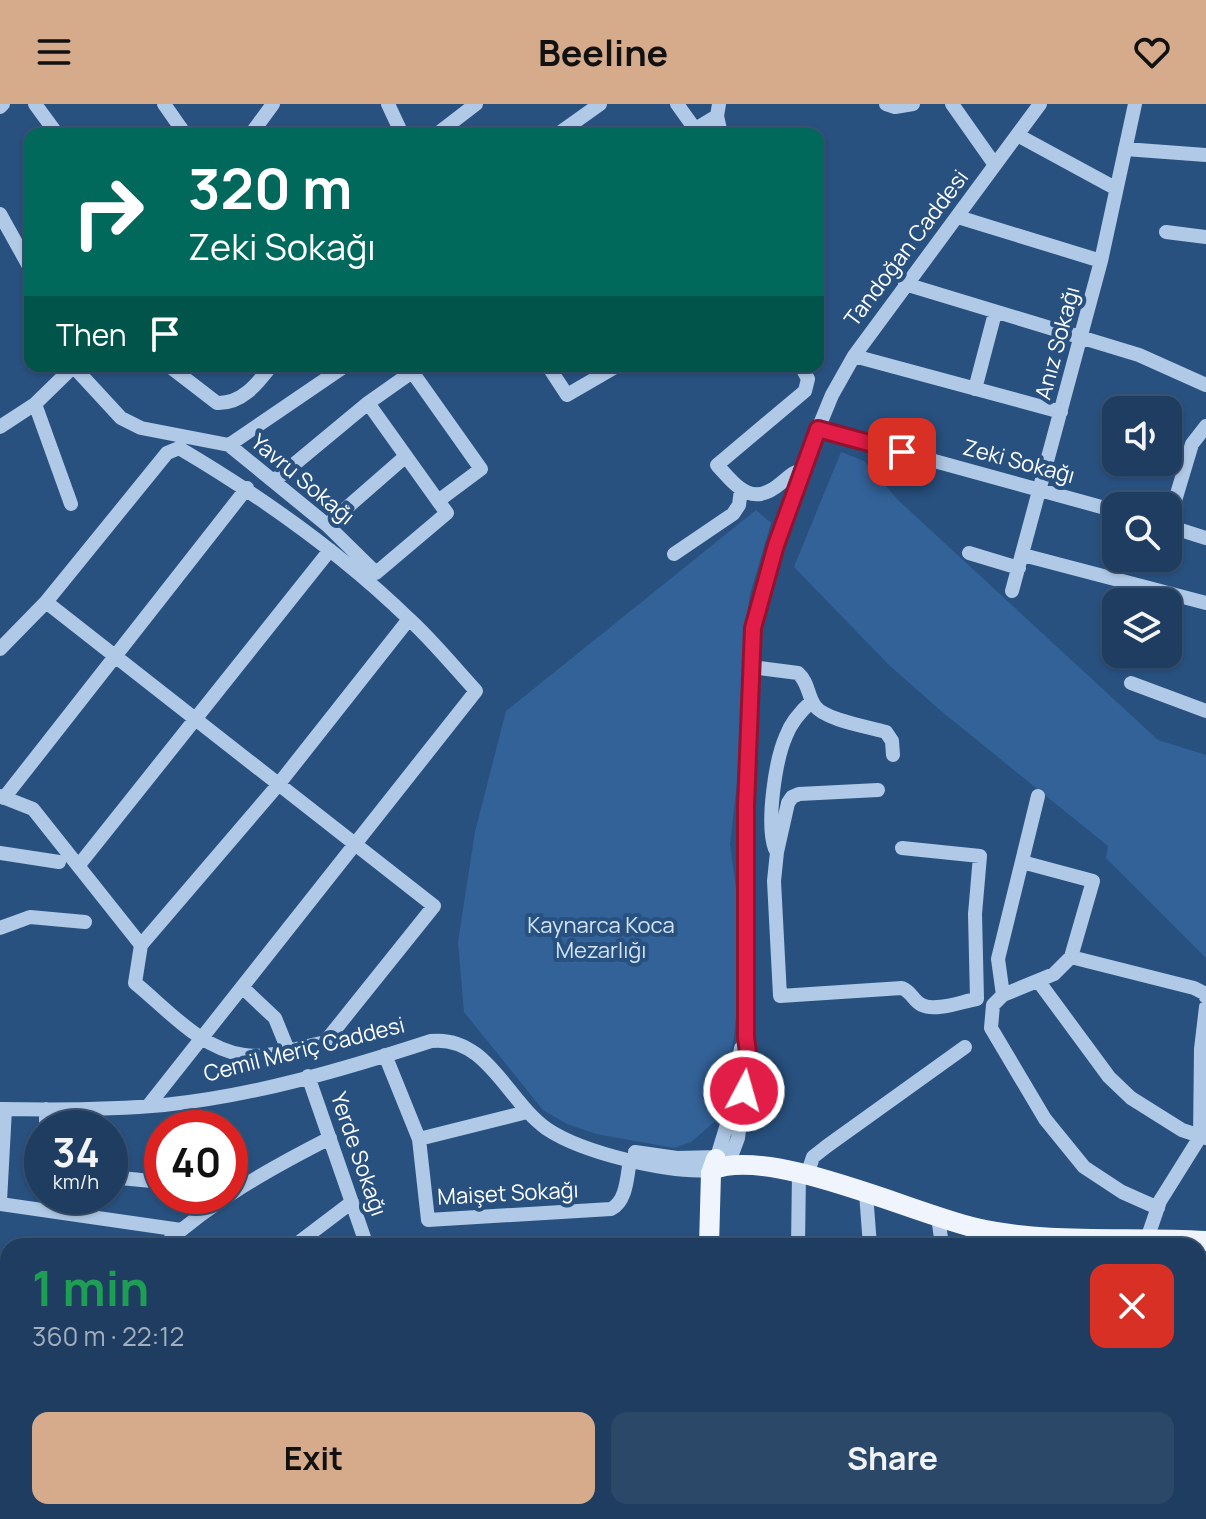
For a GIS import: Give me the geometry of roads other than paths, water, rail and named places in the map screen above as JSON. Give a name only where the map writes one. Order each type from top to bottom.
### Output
[{"type":"main road","name":"Cemil Meriç Caddesi","points":[[722,1161],[803,1173],[995,1231],[1057,1238]]},
{"type":"main road","points":[[710,1238],[722,1161]]},
{"type":"main road","points":[[719,1238],[722,1161]]},
{"type":"street","points":[[35,104],[53,128]]},
{"type":"street","points":[[164,104],[181,128]]},
{"type":"street","points":[[255,128],[273,104]]},
{"type":"street","points":[[388,104],[397,128]]},
{"type":"street","points":[[445,128],[476,104]]},
{"type":"street","points":[[566,128],[600,104]]},
{"type":"street","points":[[677,104],[689,128]]},
{"type":"street","points":[[886,104],[895,107],[913,104]]},
{"type":"street","points":[[952,104],[995,165]]},
{"type":"street","name":"Tandoğan Caddesi","points":[[722,1161],[739,1052],[746,1038],[746,806],[753,628],[776,545],[832,395],[854,356],[1040,104]]},
{"type":"street","name":"Anız Sokağı","points":[[1012,591],[1101,261],[1135,104]]},
{"type":"street","points":[[695,128],[718,110]]},
{"type":"street","points":[[1019,136],[1115,188]]},
{"type":"street","points":[[1125,149],[1206,155]]},
{"type":"street","points":[[0,214],[24,257]]},
{"type":"street","points":[[958,217],[1101,261]]},
{"type":"street","points":[[1166,232],[1206,237]]},
{"type":"street","points":[[905,284],[1139,355],[1206,385]]},
{"type":"street","points":[[975,389],[995,313]]},
{"type":"street","points":[[854,356],[1061,412]]},
{"type":"street","points":[[0,427],[35,404],[68,372]]},
{"type":"street","name":"Yavru Sokağı","points":[[79,372],[121,418],[141,428],[229,445],[327,525],[376,573],[447,513],[438,501]]},
{"type":"street","points":[[181,372],[217,403],[225,403],[249,391],[266,372]]},
{"type":"street","points":[[229,445],[336,372]]},
{"type":"street","points":[[274,481],[406,372]]},
{"type":"street","points":[[368,403],[438,501],[481,469],[412,372]]},
{"type":"street","points":[[552,372],[567,395],[607,372]]},
{"type":"street","points":[[803,470],[795,472],[766,493],[752,494],[741,490],[717,465],[805,391],[808,379],[804,372]]},
{"type":"street","points":[[35,404],[71,504]]},
{"type":"street","points":[[1178,492],[1192,444],[1206,426]]},
{"type":"street","name":"Zeki Sokağı","points":[[818,429],[1102,507]]},
{"type":"street","points":[[0,649],[46,602],[167,453],[179,448],[247,488],[330,550],[409,619],[476,691],[148,1106]]},
{"type":"street","points":[[327,525],[406,456]]},
{"type":"street","points":[[141,945],[99,896],[79,865],[33,809],[2,797],[118,656],[247,488]]},
{"type":"street","points":[[674,554],[733,514],[739,505],[741,490]]},
{"type":"street","points":[[1182,530],[1206,538]]},
{"type":"street","points":[[79,865],[330,550]]},
{"type":"street","points":[[969,553],[1021,561],[1206,603]]},
{"type":"street","points":[[46,602],[118,656],[278,785],[434,906],[325,1042],[246,1056],[201,1038],[135,983],[141,945],[278,785],[409,619]]},
{"type":"street","points":[[751,667],[798,673],[806,682],[812,701],[823,713],[886,732],[892,741],[893,755]]},
{"type":"street","points":[[1131,683],[1206,711]]},
{"type":"street","points":[[777,852],[771,838],[772,815],[782,747],[792,724],[812,701]]},
{"type":"street","points":[[878,790],[795,795],[788,803],[774,881],[780,996],[902,988],[909,991],[921,1005],[930,1007],[977,999],[975,914],[980,856],[902,848]]},
{"type":"street","points":[[1003,995],[998,959],[1038,796]]},
{"type":"street","points":[[0,853],[59,862]]},
{"type":"street","points":[[1022,862],[1093,881],[1071,957],[1061,969],[1039,982],[1003,995],[993,1005],[991,1028],[1045,1119],[1084,1167],[1122,1192],[1158,1208]]},
{"type":"street","points":[[0,928],[30,917],[85,922]]},
{"type":"street","points":[[1071,957],[1186,986],[1204,993],[1206,997]]},
{"type":"street","points":[[1039,982],[1109,1077],[1131,1098],[1182,1130],[1203,1137]]},
{"type":"street","points":[[242,987],[275,1018],[288,1050]]},
{"type":"street","points":[[1147,1238],[1158,1208],[1203,1137],[1201,1049],[1206,1007]]},
{"type":"street","name":"Cemil Meriç Caddesi","points":[[2,1109],[148,1106],[222,1096],[308,1076],[431,1041],[457,1042],[477,1052],[527,1112],[556,1134],[630,1160],[683,1170],[722,1161]]},
{"type":"street","points":[[799,1238],[803,1173],[813,1157],[965,1047]]},
{"type":"street","name":"Maişet Sokağı","points":[[385,1055],[419,1139],[428,1220],[611,1209],[618,1206],[623,1197],[630,1160]]},
{"type":"street","name":"Yerde Sokağı","points":[[308,1076],[364,1238]]},
{"type":"street","points":[[2,1109],[0,1202],[181,1230]]},
{"type":"street","points":[[419,1139],[527,1112]]},
{"type":"street","points":[[248,1183],[330,1138]]},
{"type":"street","name":"Cemil Meriç Caddesi","points":[[579,1144],[722,1161]]},
{"type":"street","points":[[866,1193],[869,1238]]},
{"type":"street","points":[[305,1238],[352,1202]]},
{"type":"street","points":[[172,1238],[204,1214]]},
{"type":"street","points":[[938,1216],[941,1238]]},
{"type":"park label","name":"Kaynarca Koca Mezarlığı","points":[[601,938]]}]
